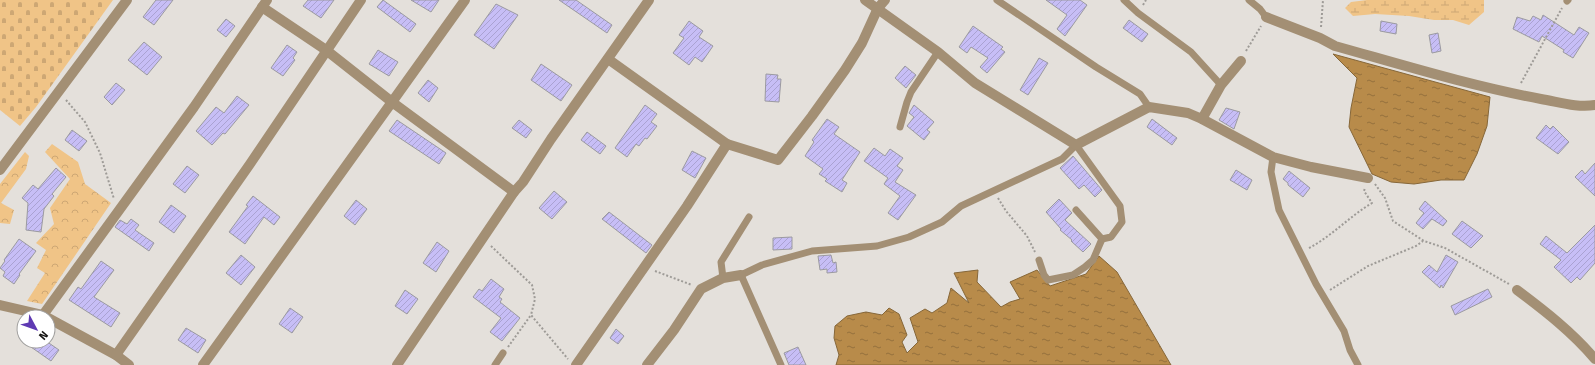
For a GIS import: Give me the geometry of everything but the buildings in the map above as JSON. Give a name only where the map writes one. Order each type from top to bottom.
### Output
[{"type":"street","points":[[0,170],[127,0]]},
{"type":"street","points":[[116,355],[250,164],[361,0]]},
{"type":"street","points":[[203,365],[465,0]]},
{"type":"street","points":[[397,365],[484,235],[514,192],[523,182],[551,139],[649,0]]},
{"type":"street","points":[[865,0],[938,52],[975,83],[1076,145],[1149,107],[1188,113],[1273,157],[1311,167],[1368,178]]},
{"type":"street","points":[[608,59],[727,144],[778,160],[845,70],[862,43],[878,8],[885,0]]},
{"type":"street","points":[[51,309],[118,209],[194,107],[265,4],[392,102],[514,192]]},
{"type":"street","points":[[1266,17],[1320,38],[1335,46],[1515,94],[1587,107],[1595,105]]},
{"type":"street","points":[[1202,119],[1221,85],[1241,61]]},
{"type":"street","points":[[572,362],[644,267],[727,144]]},
{"type":"street","points":[[647,365],[674,330],[701,289],[723,278],[741,275]]},
{"type":"street","points":[[1517,290],[1562,325],[1583,344],[1595,359]]},
{"type":"street","points":[[0,305],[16,309]]},
{"type":"street","points":[[56,322],[116,355],[129,365]]},
{"type":"lane","points":[[997,0],[1096,67],[1140,94],[1149,107]]},
{"type":"lane","points":[[1124,0],[1138,13],[1191,52],[1221,85]]},
{"type":"lane","points":[[1249,0],[1260,9],[1266,17]]},
{"type":"lane","points":[[900,126],[911,92],[938,52]]},
{"type":"lane","points":[[781,365],[741,275],[762,265],[812,251],[877,246],[909,237],[942,222],[961,206],[1062,159],[1076,145],[1120,206],[1122,222],[1111,237],[1102,238]]},
{"type":"lane","points":[[1273,157],[1271,172],[1279,210],[1322,295],[1344,331],[1350,350],[1358,365]]},
{"type":"lane","points":[[1076,210],[1102,238]]},
{"type":"lane","points":[[723,278],[721,262],[749,217]]},
{"type":"lane","points":[[1039,260],[1044,276],[1048,280],[1073,275],[1093,260],[1102,238]]},
{"type":"lane","points":[[495,365],[503,353]]},
{"type":"path","points":[[1320,38],[1323,0]]},
{"type":"path","points":[[1515,94],[1557,16],[1568,0]]},
{"type":"path","points":[[1241,61],[1266,17]]},
{"type":"path","points":[[62,87],[66,99],[85,122],[100,153],[108,182],[118,209]]},
{"type":"path","points":[[1301,253],[1325,240],[1357,213],[1372,203],[1364,191],[1368,178],[1372,180],[1385,198],[1392,221],[1424,241],[1445,248],[1501,278],[1517,290]]},
{"type":"path","points":[[994,191],[1006,211],[1027,236],[1039,260]]},
{"type":"path","points":[[484,235],[492,247],[532,285],[536,299],[531,315],[503,353]]},
{"type":"path","points":[[1322,295],[1368,266],[1416,246],[1424,241]]},
{"type":"path","points":[[644,267],[701,289]]},
{"type":"path","points":[[531,315],[572,362]]},
{"type":"green space","points":[[0,0],[113,0],[36,107],[20,126],[0,110]]},
{"type":"green space","points":[[1367,0],[1484,0],[1484,12],[1469,25],[1453,20],[1434,20],[1409,16],[1375,14],[1353,16],[1345,8],[1351,2]]},
{"type":"green space","points":[[52,144],[78,162],[85,184],[111,203],[42,304],[27,301],[45,273],[37,268],[46,250],[36,243],[54,224],[50,208],[70,179],[45,152]]},
{"type":"green space","points":[[25,152],[29,156],[26,169],[1,203],[14,210],[10,224],[0,223],[0,184]]},
{"type":"water","points":[[1333,54],[1490,97],[1487,126],[1477,154],[1464,180],[1441,180],[1414,184],[1391,182],[1372,174],[1349,127],[1357,78]]},
{"type":"water","points":[[1099,256],[1117,272],[1171,365],[836,365],[839,355],[834,338],[835,326],[847,316],[866,312],[882,315],[889,308],[899,314],[907,335],[902,342],[907,353],[918,342],[910,318],[925,309],[932,313],[947,303],[951,288],[969,303],[954,273],[978,270],[977,282],[1001,307],[1020,299],[1010,282],[1037,270],[1050,286],[1086,274]]}]
